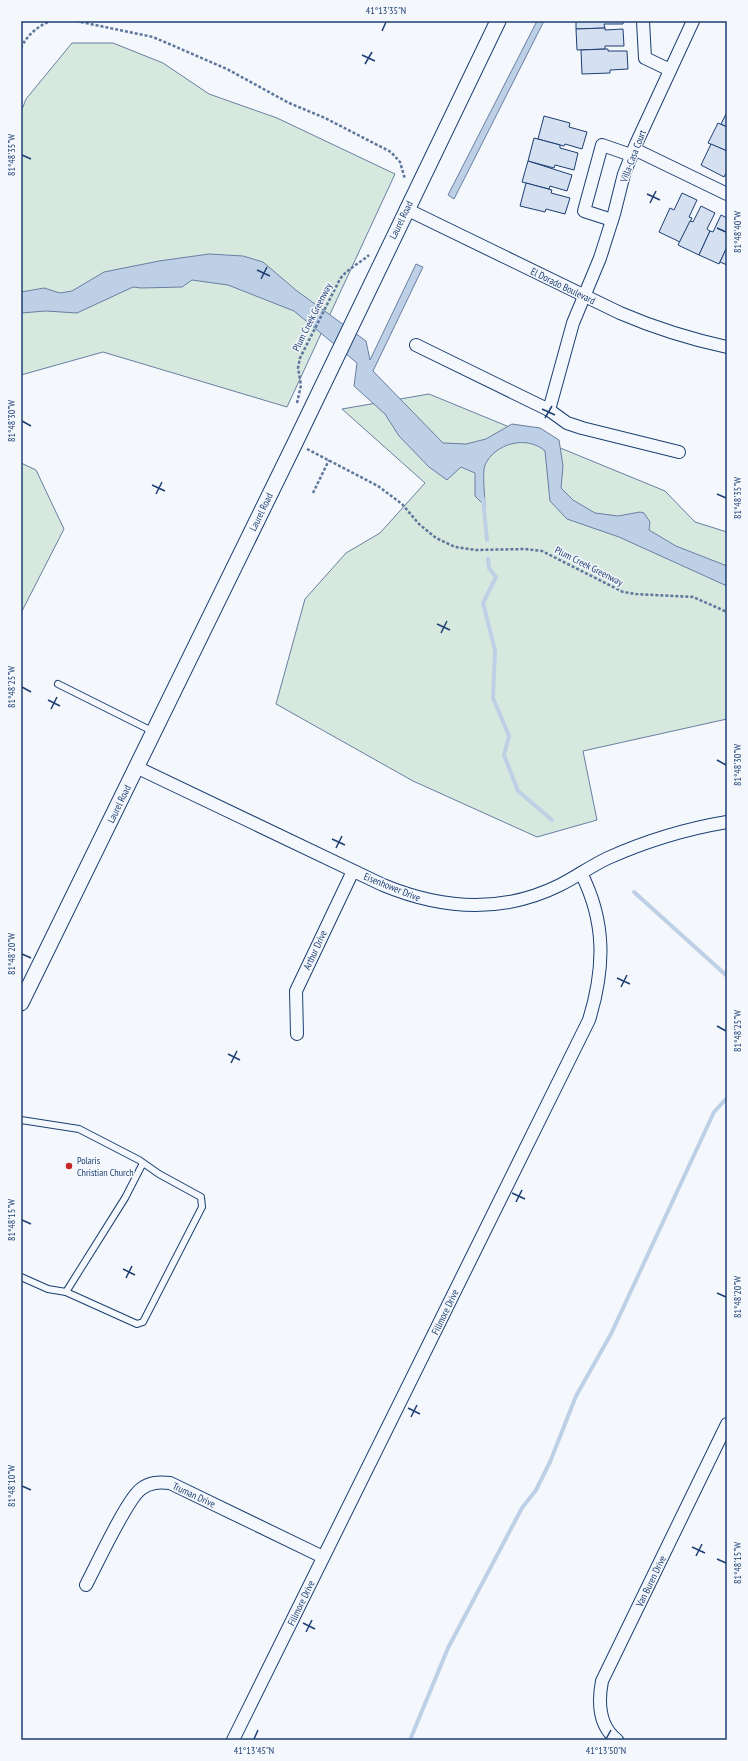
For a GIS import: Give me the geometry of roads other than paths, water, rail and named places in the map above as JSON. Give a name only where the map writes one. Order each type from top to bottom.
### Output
[{"type":"street","name":"Laurel Road","points":[[21,1002],[295,443],[406,209],[498,21]]},
{"type":"street","points":[[643,21],[645,58],[670,70]]},
{"type":"street","name":"Villa-Casa Court","points":[[549,410],[573,323],[600,258],[624,174],[632,152],[693,21]]},
{"type":"street","points":[[612,220],[584,211],[602,145],[632,152],[727,194]]},
{"type":"street","name":"El Dorado Boulevard","points":[[406,209],[584,296],[656,328],[691,339],[727,347]]},
{"type":"street","points":[[416,345],[549,410],[567,423],[679,452]]},
{"type":"street","name":"Eisenhower Drive","points":[[136,767],[400,892],[430,901],[454,905],[482,905],[510,902],[537,895],[559,885],[606,859],[639,845],[673,834],[727,822]]},
{"type":"street","name":"Arthur Drive","points":[[297,1034],[296,991],[353,871]]},
{"type":"street","name":"Fillmore Drive","points":[[233,1740],[589,1020],[596,996],[601,954],[599,929],[594,905],[581,873]]},
{"type":"street","name":"Van Buren Drive","points":[[617,1740],[604,1723],[600,1710],[599,1696],[602,1682],[727,1424]]},
{"type":"street","name":"Truman Drive","points":[[86,1586],[134,1496],[149,1484],[159,1482],[170,1483],[324,1557]]},
{"type":"lane","points":[[58,684],[154,732]]},
{"type":"lane","points":[[21,1120],[80,1129],[201,1196],[202,1202],[202,1207],[143,1322],[137,1324],[66,1292],[48,1289],[21,1277]]},
{"type":"lane","points":[[66,1292],[125,1198],[143,1163]]},
{"type":"water","points":[[537,21],[544,21],[454,199],[448,195]]},
{"type":"water","points":[[209,254],[243,256],[263,262],[297,291],[366,341],[370,360],[416,264],[423,267],[373,371],[443,443],[466,444],[486,439],[512,424],[540,428],[559,440],[563,466],[561,488],[573,500],[595,513],[618,516],[640,512],[644,513],[650,522],[649,530],[676,546],[727,566],[727,586],[619,537],[567,519],[550,501],[545,451],[538,446],[529,443],[512,444],[496,451],[490,457],[484,469],[485,506],[475,496],[475,473],[461,467],[447,480],[429,467],[399,436],[385,414],[354,386],[357,363],[294,311],[228,285],[192,280],[182,287],[133,287],[77,313],[46,311],[21,313],[21,292],[44,288],[60,293],[72,291],[104,272],[159,261]]},
{"type":"waterway","points":[[483,499],[487,540]]},
{"type":"waterway","points":[[488,559],[489,568],[496,577],[483,603],[495,650],[493,698],[509,736],[504,755],[518,791],[552,820]]},
{"type":"waterway","points":[[634,892],[727,976]]},
{"type":"waterway","points":[[410,1740],[448,1648],[522,1508],[536,1490],[550,1462],[576,1396],[611,1334],[714,1112],[727,1098]]},
{"type":"place","name":"Polaris Christian Church","points":[[69,1166]]}]
